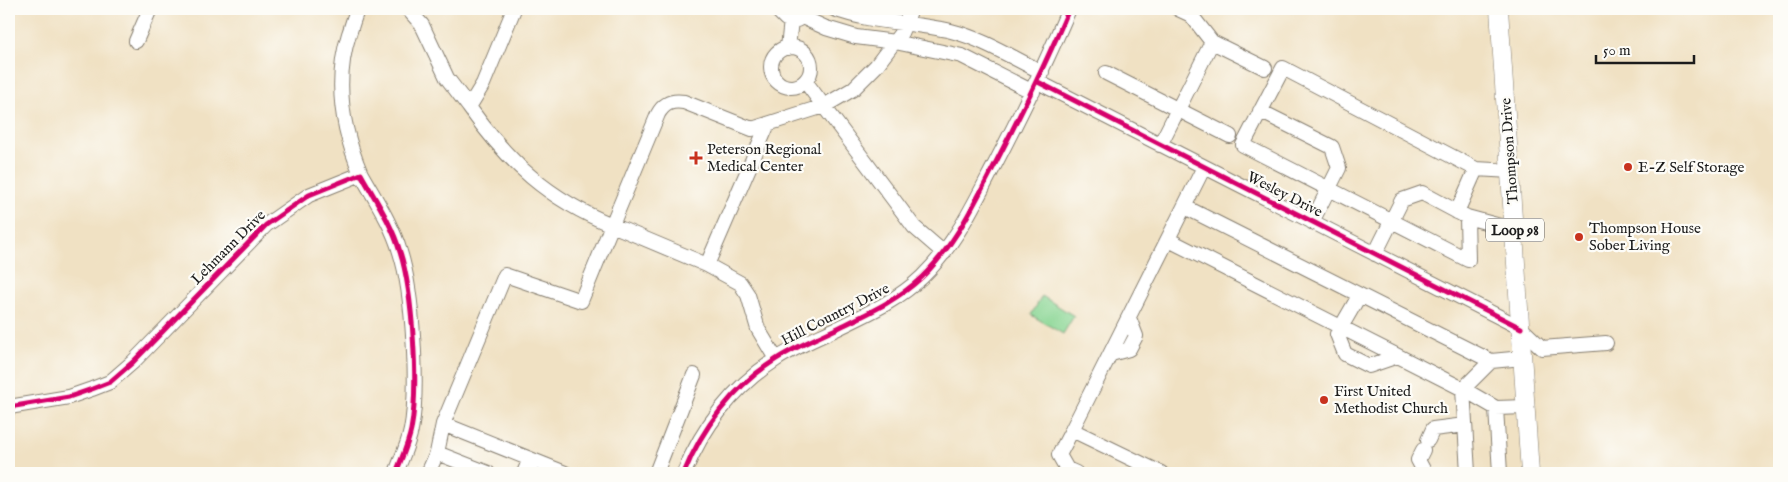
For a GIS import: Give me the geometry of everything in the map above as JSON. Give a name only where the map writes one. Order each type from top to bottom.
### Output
[{"type":"main road","name":"Thompson Drive","points":[[1499,9],[1530,473]]},
{"type":"street","points":[[136,41],[150,9]]},
{"type":"street","points":[[358,9],[343,52],[340,83],[343,114],[350,148],[361,174],[390,226],[400,252],[406,278],[413,356],[413,417],[411,432],[396,473]]},
{"type":"street","points":[[408,9],[422,25],[446,78],[490,137],[526,174],[567,204],[735,278],[744,288],[758,329],[776,359]]},
{"type":"street","points":[[468,106],[483,84],[514,9]]},
{"type":"street","points":[[776,9],[782,16],[791,20],[802,18],[842,33],[962,56],[1037,82]]},
{"type":"street","points":[[834,9],[866,18],[906,23],[965,36],[1037,82]]},
{"type":"street","points":[[428,473],[437,453],[443,424],[505,275],[582,301],[658,114],[665,105],[675,101],[684,102],[746,128],[767,126],[824,106],[840,98],[866,78],[895,42],[906,23],[911,9]]},
{"type":"street","name":"Hill Country Drive","points":[[684,473],[702,436],[728,400],[746,382],[776,359],[892,301],[922,277],[944,253],[963,226],[1037,82],[1069,9]]},
{"type":"street","points":[[1178,9],[1191,15],[1212,42],[1265,68]]},
{"type":"street","points":[[788,48],[791,20]]},
{"type":"street","points":[[1160,145],[1212,42]]},
{"type":"street","points":[[788,48],[801,50],[810,61],[810,73],[805,81],[798,86],[786,86],[775,80],[772,74],[772,60],[776,54],[788,48]]},
{"type":"street","points":[[1476,169],[1462,215],[1468,260],[1243,145],[1283,68],[1476,169],[1511,171]]},
{"type":"street","points":[[1106,73],[1230,136]]},
{"type":"street","points":[[805,81],[914,227],[944,253]]},
{"type":"street","name":"Wesley Drive","points":[[1037,82],[1521,328],[1542,348],[1606,342]]},
{"type":"street","points":[[1260,111],[1332,147],[1339,168],[1312,222]]},
{"type":"street","points":[[707,265],[767,126]]},
{"type":"street","points":[[1076,473],[1067,468],[1059,454],[1111,354],[1129,349],[1136,336],[1129,318],[1204,167]]},
{"type":"street","name":"Lehmann Drive","points":[[9,407],[69,396],[110,382],[133,362],[266,225],[309,195],[361,174]]},
{"type":"street","points":[[1375,254],[1402,200],[1422,194],[1462,215],[1515,230]]},
{"type":"street","points":[[1185,207],[1491,361],[1523,358]]},
{"type":"street","points":[[1169,240],[1463,389],[1496,408],[1526,407]]},
{"type":"street","points":[[1359,296],[1338,334],[1345,354],[1369,366],[1398,356]]},
{"type":"street","points":[[1468,473],[1463,389],[1491,361]]},
{"type":"street","points":[[656,473],[694,375]]},
{"type":"street","points":[[1496,408],[1500,473]]},
{"type":"street","points":[[443,424],[565,473]]},
{"type":"street","points":[[1425,473],[1418,460],[1433,429],[1465,425]]},
{"type":"street","points":[[1072,430],[1161,473]]},
{"type":"street","points":[[437,453],[488,473]]},
{"type":"street","points":[[524,473],[530,459]]},
{"type":"green space","points":[[1042,296],[1074,316],[1063,334],[1031,315]]},
{"type":"cycle path","points":[[684,473],[700,440],[720,410],[732,396],[760,371],[791,350],[864,316],[894,298],[913,285],[934,265],[954,238],[979,196],[1033,88],[1069,9]]},
{"type":"cycle path","points":[[1038,82],[1521,328]]},
{"type":"cycle path","points":[[9,407],[69,397],[110,382],[133,362],[266,225],[309,195],[361,174],[383,212],[397,242],[405,269],[411,315],[414,366],[413,412],[410,436],[396,473]]},
{"type":"place","name":"Peterson Regional Medical Center","points":[[696,158]]},
{"type":"place","name":"E-Z Self Storage","points":[[1628,167]]},
{"type":"place","name":"Thompson House Sober Living","points":[[1579,237]]},
{"type":"place","name":"First United Methodist Church","points":[[1324,400]]}]
